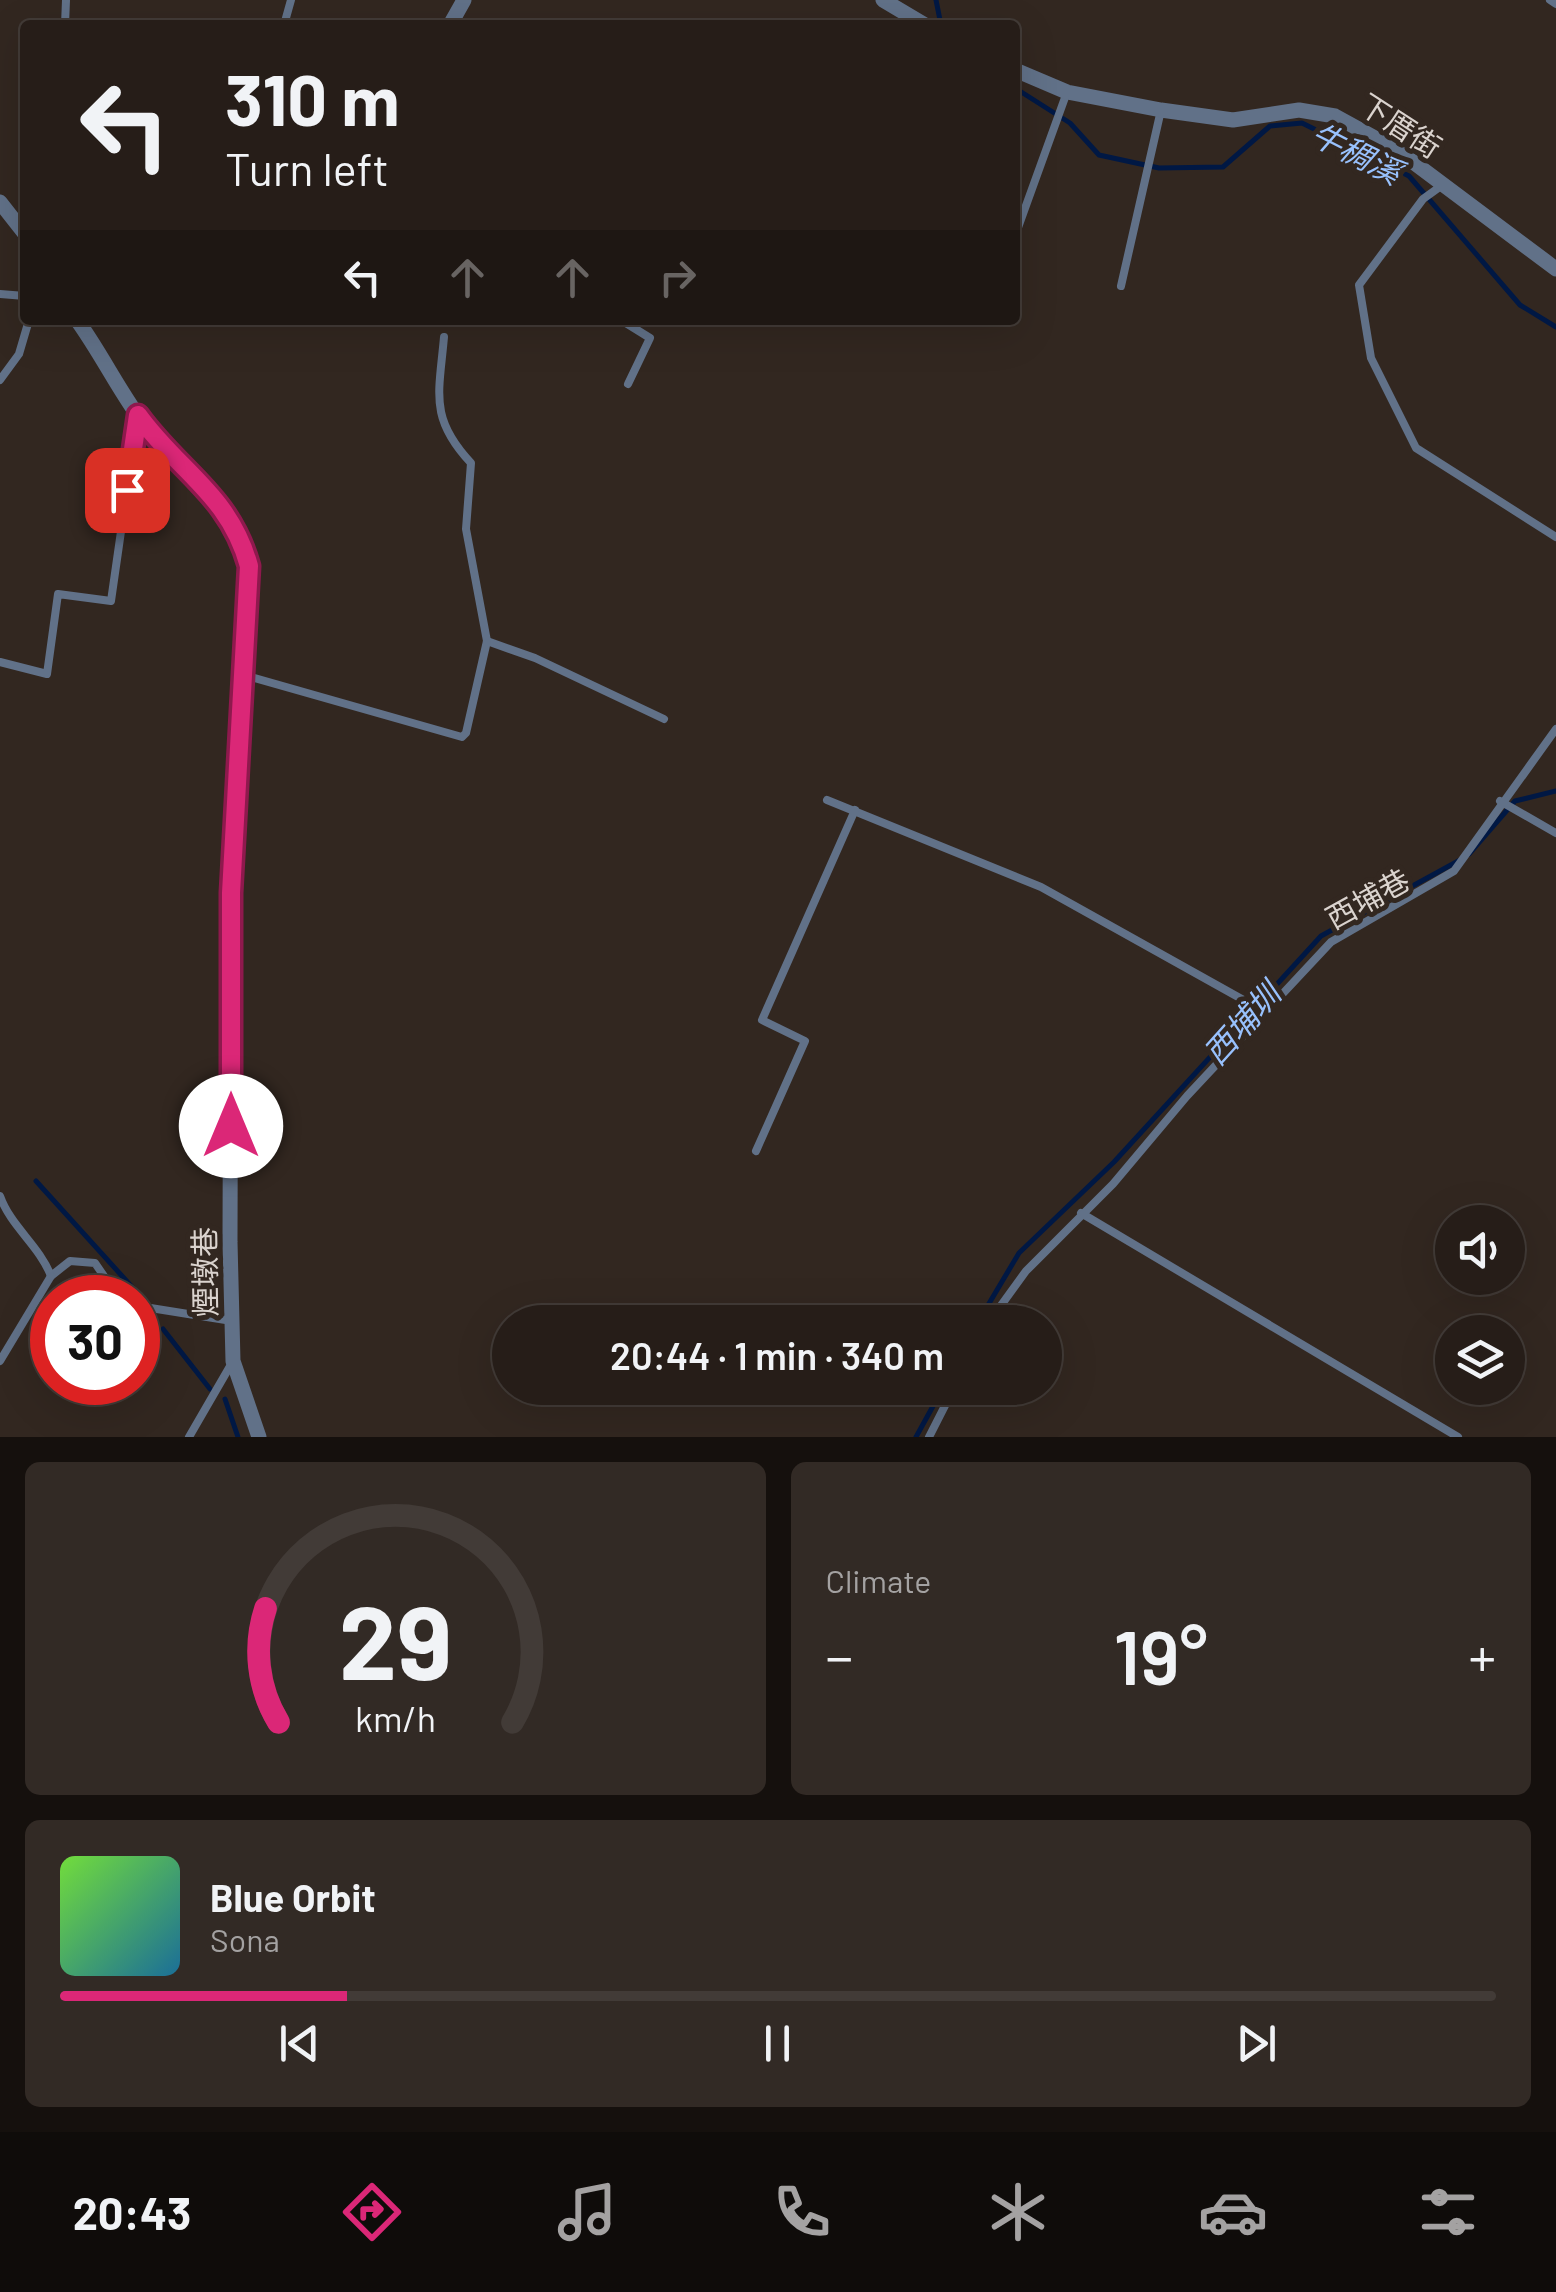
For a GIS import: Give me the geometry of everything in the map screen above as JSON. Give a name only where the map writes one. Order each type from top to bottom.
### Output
[{"type":"street","points":[[883,0],[917,20]]},
{"type":"street","name":"下厝街","points":[[1020,72],[1067,92],[1232,120],[1299,110],[1335,116],[1386,142],[1437,188],[1556,269]]},
{"type":"street","points":[[0,202],[20,228]]},
{"type":"street","name":"煙墩巷","points":[[80,325],[138,415],[218,498],[240,532],[249,566],[231,893],[232,1362],[260,1437]]},
{"type":"lane","points":[[1020,221],[1067,92]]},
{"type":"lane","points":[[1121,286],[1161,110]]},
{"type":"lane","points":[[1437,188],[1423,199],[1359,285],[1371,358],[1416,448],[1556,537]]},
{"type":"lane","points":[[0,380],[19,354],[28,325]]},
{"type":"lane","points":[[628,384],[650,338],[629,325]]},
{"type":"lane","points":[[244,674],[462,737],[487,641],[466,529],[471,462],[446,436],[437,409],[444,337]]},
{"type":"lane","points":[[0,662],[47,674],[58,594],[111,601],[138,415]]},
{"type":"lane","points":[[487,641],[536,658],[664,719]]},
{"type":"lane","name":"西埔巷","points":[[1001,1305],[1026,1271],[1344,930],[1427,890],[1454,870],[1500,801],[1556,729]]},
{"type":"lane","points":[[827,800],[1040,887],[1265,1012]]},
{"type":"lane","points":[[1500,801],[1556,833]]},
{"type":"lane","points":[[756,1151],[805,1042],[762,1020],[855,810]]},
{"type":"lane","points":[[0,1196],[6,1214],[44,1257],[51,1275]]},
{"type":"lane","points":[[1081,1214],[1458,1437]]},
{"type":"lane","points":[[52,1275],[70,1261],[95,1263],[103,1275]]},
{"type":"lane","points":[[160,1310],[232,1322]]},
{"type":"lane","points":[[0,1361],[30,1311]]},
{"type":"lane","points":[[188,1437],[232,1362]]},
{"type":"lane","points":[[929,1437],[945,1405]]},
{"type":"waterway","name":"牛稠溪","points":[[936,0],[940,20]]},
{"type":"waterway","name":"牛稠溪","points":[[1020,91],[1070,123],[1099,155],[1159,168],[1223,167],[1270,126],[1302,123],[1409,176],[1520,305],[1556,327]]},
{"type":"waterway","name":"西埔圳","points":[[1469,854],[1515,801],[1556,791]]},
{"type":"waterway","name":"西埔圳","points":[[988,1305],[1019,1253],[1114,1162],[1321,936],[1460,860]]},
{"type":"waterway","name":"西埔圳","points":[[36,1181],[121,1275]]},
{"type":"waterway","name":"西埔圳","points":[[163,1329],[210,1389]]},
{"type":"waterway","name":"西埔圳","points":[[225,1399],[238,1437]]},
{"type":"waterway","name":"西埔圳","points":[[916,1437],[934,1405]]},
{"type":"route","points":[[127,490],[138,415],[167,450],[218,498],[240,532],[249,566],[231,893],[231,1126]]}]
